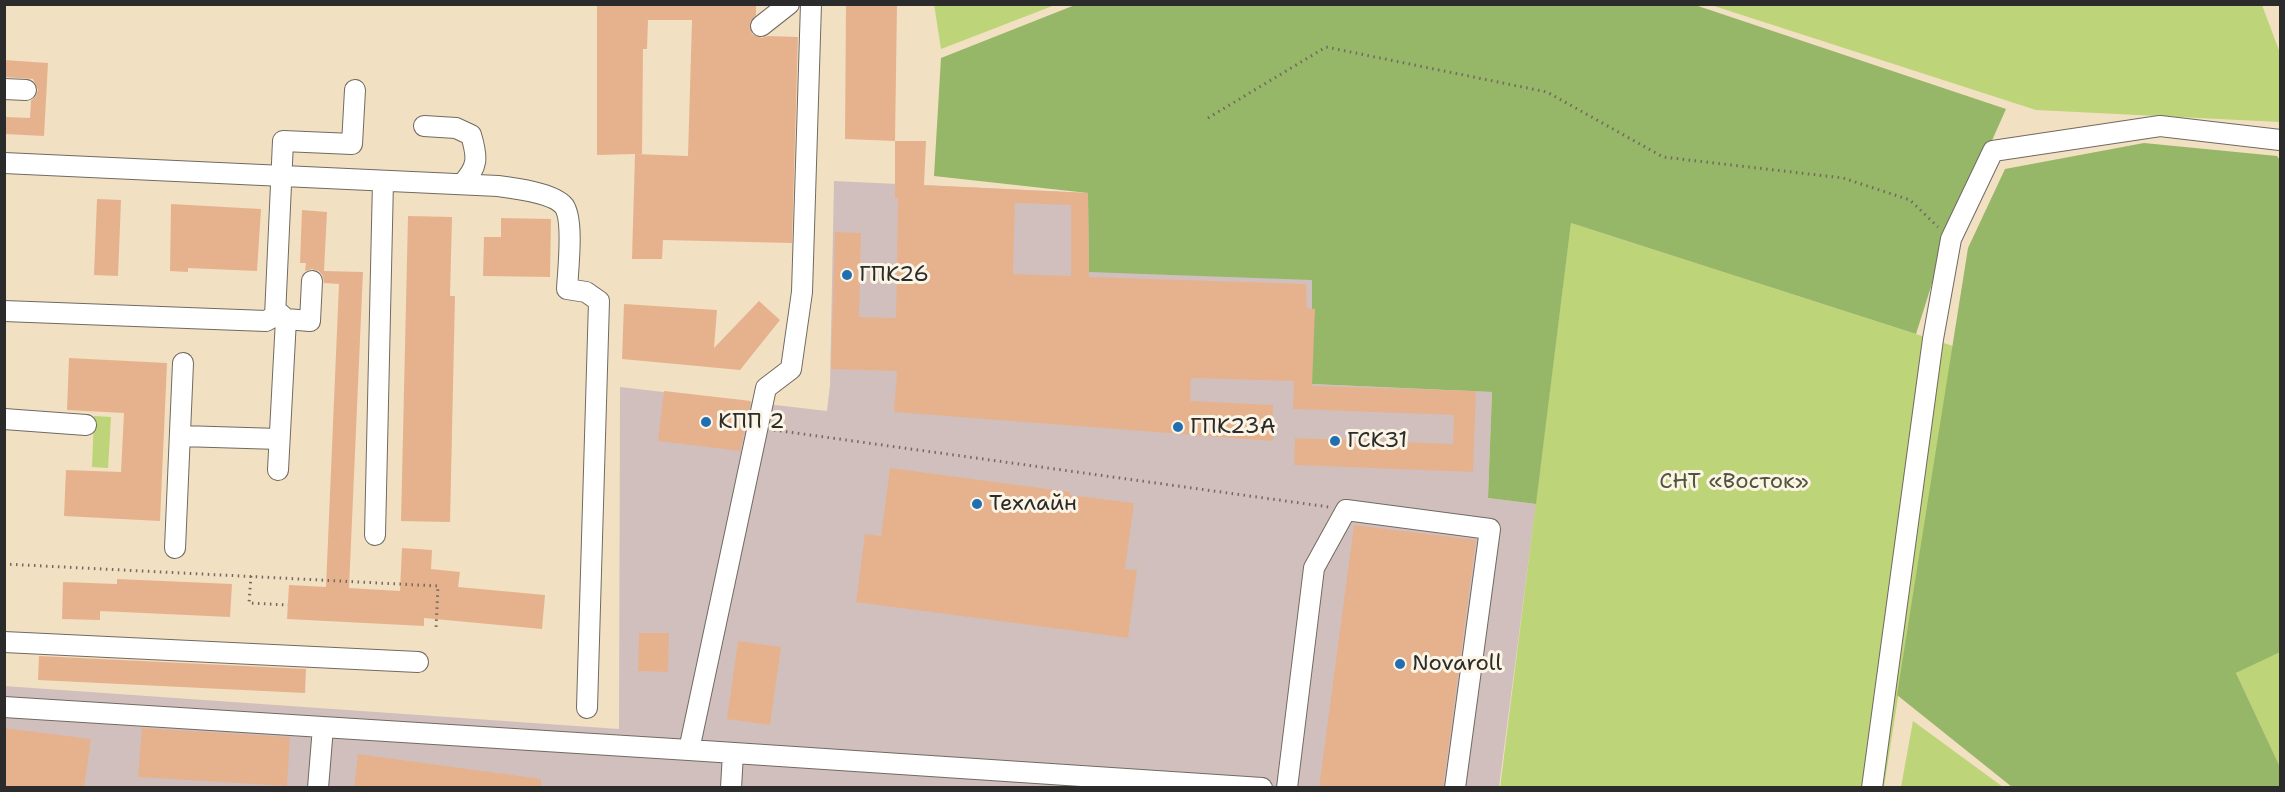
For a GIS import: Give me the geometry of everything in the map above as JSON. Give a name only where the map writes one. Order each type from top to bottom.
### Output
[{"type":"lane","points":[[761,26],[789,4]]},
{"type":"lane","points":[[689,750],[766,388],[791,369],[802,292],[811,4]]},
{"type":"lane","points":[[4,89],[26,90]]},
{"type":"lane","points":[[278,470],[283,141],[352,144],[355,90]]},
{"type":"lane","points":[[424,126],[456,128],[471,135],[477,155],[472,174],[462,184]]},
{"type":"lane","points":[[1872,788],[1933,339],[1951,239],[1993,151],[2160,126],[2280,140]]},
{"type":"lane","points":[[4,163],[498,186],[535,192],[562,204],[569,216],[567,289],[586,292],[599,301],[587,708]]},
{"type":"lane","points":[[375,535],[383,181]]},
{"type":"lane","points":[[4,311],[266,321],[281,315],[310,321],[312,281]]},
{"type":"lane","points":[[175,548],[183,363]]},
{"type":"lane","points":[[4,419],[86,425]]},
{"type":"lane","points":[[181,436],[279,439]]},
{"type":"lane","points":[[1287,788],[1314,568],[1346,510],[1490,529],[1455,788]]},
{"type":"lane","points":[[4,642],[418,662]]},
{"type":"lane","points":[[4,707],[689,750],[1177,785],[1262,788]]},
{"type":"lane","points":[[318,788],[323,727]]},
{"type":"lane","points":[[731,788],[733,753]]},
{"type":"path","points":[[1208,118],[1326,47],[1547,92],[1663,157],[1843,178],[1910,200],[1951,239]]},
{"type":"path","points":[[758,428],[1346,510]]},
{"type":"path","points":[[4,564],[438,586],[436,629]]},
{"type":"path","points":[[251,576],[249,603],[288,605]]},
{"type":"shaded area","points":[[834,181],[1088,193],[1316,280],[1312,384],[1492,392],[1488,498],[1536,504],[1499,787],[5,787],[4,686],[619,729],[620,387],[827,411],[830,385]]},
{"type":"green space","points":[[934,4],[1055,4],[1055,5],[941,49]]},
{"type":"green space","points":[[1075,5],[1695,5],[2006,109],[1941,255],[1916,334],[1571,223],[1536,504],[1488,498],[1492,392],[1312,384],[1312,280],[1089,272],[1088,193],[934,176],[941,58]]},
{"type":"green space","points":[[1711,5],[2262,5],[2280,53],[2280,122],[2036,110]]},
{"type":"green space","points":[[2144,143],[2277,156],[2280,160],[2280,652],[2236,673],[2280,767],[2280,787],[2012,787],[1897,695],[1968,248],[2005,169]]},
{"type":"green space","name":"СНТ «Восток»","points":[[1571,223],[1953,346],[1884,787],[1500,788]]},
{"type":"green space","points":[[94,416],[111,417],[108,468],[92,467]]},
{"type":"green space","points":[[2280,651],[2280,767],[2236,673]]},
{"type":"green space","points":[[1913,721],[2003,787],[1901,787]]},
{"type":"building","points":[[597,4],[756,4],[756,15],[750,22],[752,34],[762,38],[768,36],[798,37],[792,243],[663,240],[662,259],[632,259],[635,154],[597,155]],"holes":[[[648,20],[692,20],[688,156],[635,154],[642,154],[643,49],[647,49]]]},
{"type":"building","points":[[846,4],[897,4],[895,141],[845,139]]},
{"type":"building","points":[[4,60],[48,63],[44,136],[5,134],[6,117],[30,118],[31,101],[38,90],[33,79],[4,77]]},
{"type":"building","points":[[895,141],[926,141],[924,185],[1088,193],[1089,277],[1306,284],[1307,308],[1315,309],[1312,386],[1476,391],[1473,472],[1294,465],[1295,438],[1453,444],[1454,415],[1293,409],[1294,381],[1191,378],[1190,401],[1273,405],[1273,441],[894,412],[897,371],[831,369],[835,232],[861,233],[859,317],[896,318],[898,198],[895,198]],"holes":[[[1015,203],[1071,205],[1071,276],[1013,274]]]},
{"type":"building","points":[[97,199],[121,200],[118,276],[94,275]]},
{"type":"building","points":[[171,204],[261,209],[257,271],[188,268],[188,272],[170,271]]},
{"type":"building","points":[[302,210],[327,212],[324,271],[363,272],[349,588],[400,591],[402,548],[432,550],[431,569],[460,572],[458,587],[545,595],[542,629],[424,618],[424,626],[287,619],[289,585],[326,587],[339,284],[324,283],[319,271],[312,269],[305,271],[306,263],[300,263]]},
{"type":"building","points":[[408,216],[452,217],[450,296],[455,296],[450,522],[401,521]]},
{"type":"building","points":[[501,218],[551,219],[550,277],[483,276],[484,237],[501,237]]},
{"type":"building","points":[[759,301],[780,320],[740,370],[622,359],[624,304],[717,310],[714,348]]},
{"type":"building","points":[[69,358],[167,363],[160,521],[64,516],[66,470],[121,472],[124,413],[67,410]]},
{"type":"building","name":"КПП 2","points":[[664,391],[751,401],[740,451],[658,441]]},
{"type":"building","points":[[890,468],[1070,492],[1070,495],[1134,503],[1125,569],[1137,570],[1128,638],[856,602],[865,534],[881,536]]},
{"type":"building","name":"Novaroll","points":[[1354,525],[1476,540],[1443,788],[1319,788]]},
{"type":"building","points":[[117,579],[232,584],[230,617],[100,611],[100,620],[62,619],[63,582],[117,584]]},
{"type":"building","points":[[639,633],[669,633],[668,672],[638,671]]},
{"type":"building","points":[[738,641],[781,647],[770,725],[727,719]]},
{"type":"building","points":[[39,656],[306,669],[305,693],[38,680]]},
{"type":"building","points":[[4,728],[91,739],[84,788],[4,788]]},
{"type":"building","points":[[142,728],[290,737],[287,786],[138,777]]},
{"type":"building","points":[[358,754],[541,779],[541,788],[354,788]]},
{"type":"place","name":"ГПК26","points":[[847,275]]},
{"type":"place","name":"КПП 2","points":[[706,422]]},
{"type":"place","name":"ГПК23А","points":[[1178,427]]},
{"type":"place","name":"ГСК31","points":[[1335,441]]},
{"type":"place","name":"Техлайн","points":[[977,504]]},
{"type":"place","name":"Novaroll","points":[[1400,664]]}]
